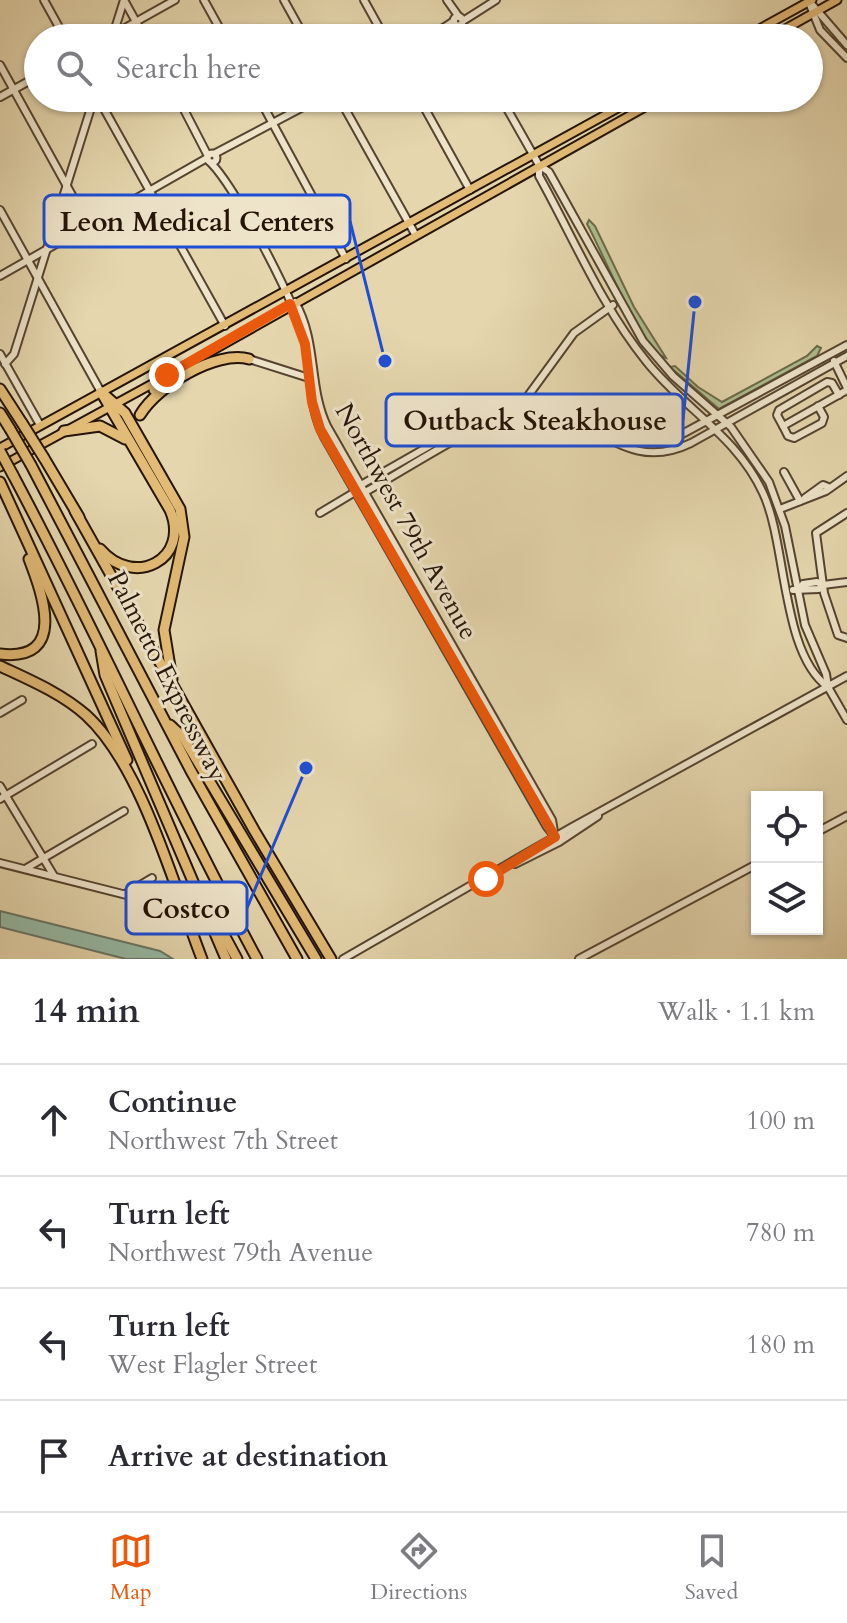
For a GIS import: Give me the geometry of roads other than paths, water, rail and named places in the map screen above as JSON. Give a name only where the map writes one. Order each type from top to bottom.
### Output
[{"type":"highway","points":[[140,415],[153,397],[215,360],[232,356],[249,359]]},
{"type":"highway","points":[[143,444],[140,415],[146,398],[176,370]]},
{"type":"highway","points":[[0,389],[75,511],[329,955]]},
{"type":"highway","points":[[101,392],[143,444],[174,496],[184,524],[164,630],[166,654],[177,694]]},
{"type":"highway","points":[[75,511],[102,551],[118,564],[140,568],[164,556],[175,535],[174,518],[127,440],[113,405]]},
{"type":"highway","name":"Palmetto Expressway","points":[[0,413],[297,959]]},
{"type":"highway","points":[[64,431],[100,426],[127,440]]},
{"type":"highway","name":"Palmetto Expressway","points":[[0,450],[100,640],[198,847],[257,959]]},
{"type":"highway","points":[[0,482],[115,731],[202,959]]},
{"type":"highway","points":[[0,654],[14,655],[29,649],[39,641],[47,622],[45,601],[18,521]]},
{"type":"highway","points":[[100,640],[105,675],[202,896],[226,959]]},
{"type":"highway","points":[[0,666],[50,690],[86,715],[113,746],[136,789]]},
{"type":"highway","points":[[165,720],[183,737],[315,958]]},
{"type":"highway","points":[[202,896],[237,959]]},
{"type":"main road","points":[[768,24],[810,0]]},
{"type":"main road","points":[[795,24],[837,0]]},
{"type":"main road","points":[[0,450],[40,425],[286,293],[611,112]]},
{"type":"main road","points":[[0,467],[636,112]]},
{"type":"street","points":[[44,0],[57,24]]},
{"type":"street","points":[[124,0],[136,22]]},
{"type":"street","points":[[115,24],[124,0]]},
{"type":"street","points":[[133,24],[175,0]]},
{"type":"street","points":[[204,0],[217,24]]},
{"type":"street","points":[[284,0],[297,24]]},
{"type":"street","points":[[364,0],[377,24]]},
{"type":"street","points":[[447,0],[460,24]]},
{"type":"street","points":[[453,24],[496,0]]},
{"type":"street","points":[[810,0],[847,45]]},
{"type":"street","points":[[810,0],[811,15],[817,24]]},
{"type":"street","points":[[823,33],[847,58]]},
{"type":"street","points":[[0,65],[24,108]]},
{"type":"street","points":[[0,97],[24,84]]},
{"type":"street","points":[[26,112],[89,226]]},
{"type":"street","points":[[5,364],[14,354],[91,112]]},
{"type":"street","points":[[104,112],[225,326]]},
{"type":"street","name":"Northwest 79th Avenue","points":[[186,112],[292,303],[312,367],[321,413],[555,837]]},
{"type":"street","points":[[267,112],[346,259]]},
{"type":"street","points":[[0,276],[295,112]]},
{"type":"street","points":[[347,112],[415,234]]},
{"type":"street","points":[[427,112],[470,190]]},
{"type":"street","points":[[509,112],[539,165],[549,172],[619,301],[660,363],[727,423],[755,457],[780,509],[797,589],[828,687],[847,720]]},
{"type":"street","points":[[539,165],[539,176],[611,306],[651,367],[718,428],[742,456],[765,497],[777,533],[786,592],[803,650],[818,679],[828,687]]},
{"type":"street","points":[[0,210],[101,392]]},
{"type":"street","points":[[525,400],[578,329],[619,301]]},
{"type":"street","points":[[320,513],[355,492],[360,484],[494,409],[525,400],[542,400],[560,404],[636,441],[665,442],[692,431],[847,345]]},
{"type":"street","points":[[0,354],[40,425]]},
{"type":"street","points":[[783,426],[847,389],[844,374],[830,354]]},
{"type":"street","points":[[355,492],[365,492],[503,415],[525,409],[554,413],[620,446],[642,452],[678,449],[847,356]]},
{"type":"street","points":[[249,359],[309,378]]},
{"type":"street","name":"Northwest 79th Avenue","points":[[312,367],[309,378],[320,429],[552,820],[555,837]]},
{"type":"street","points":[[536,382],[542,400]]},
{"type":"street","points":[[818,406],[824,421],[794,438],[788,436],[777,415],[779,410],[830,382],[839,395]]},
{"type":"street","points":[[692,431],[697,423],[696,410]]},
{"type":"street","points":[[784,472],[802,500]]},
{"type":"street","points":[[780,509],[847,476]]},
{"type":"street","points":[[845,638],[823,585],[817,532],[847,513]]},
{"type":"street","points":[[786,592],[817,590],[823,585],[847,582]]},
{"type":"street","points":[[504,869],[555,837],[847,676]]},
{"type":"street","points":[[0,713],[22,700]]},
{"type":"street","points":[[3,797],[92,744]]},
{"type":"street","points":[[0,786],[3,797],[55,876]]},
{"type":"street","points":[[25,869],[124,811]]},
{"type":"street","points":[[343,959],[566,837],[581,822],[604,812]]},
{"type":"street","points":[[823,829],[847,816]]},
{"type":"street","points":[[552,820],[574,829]]},
{"type":"street","points":[[555,837],[566,837]]},
{"type":"street","points":[[0,863],[166,905]]},
{"type":"street","points":[[579,959],[751,867]]},
{"type":"street","points":[[125,894],[152,878]]},
{"type":"place","name":"Outback Steakhouse","points":[[695,302]]},
{"type":"place","name":"Leon Medical Centers","points":[[385,361]]},
{"type":"place","name":"Costco","points":[[306,768]]}]
